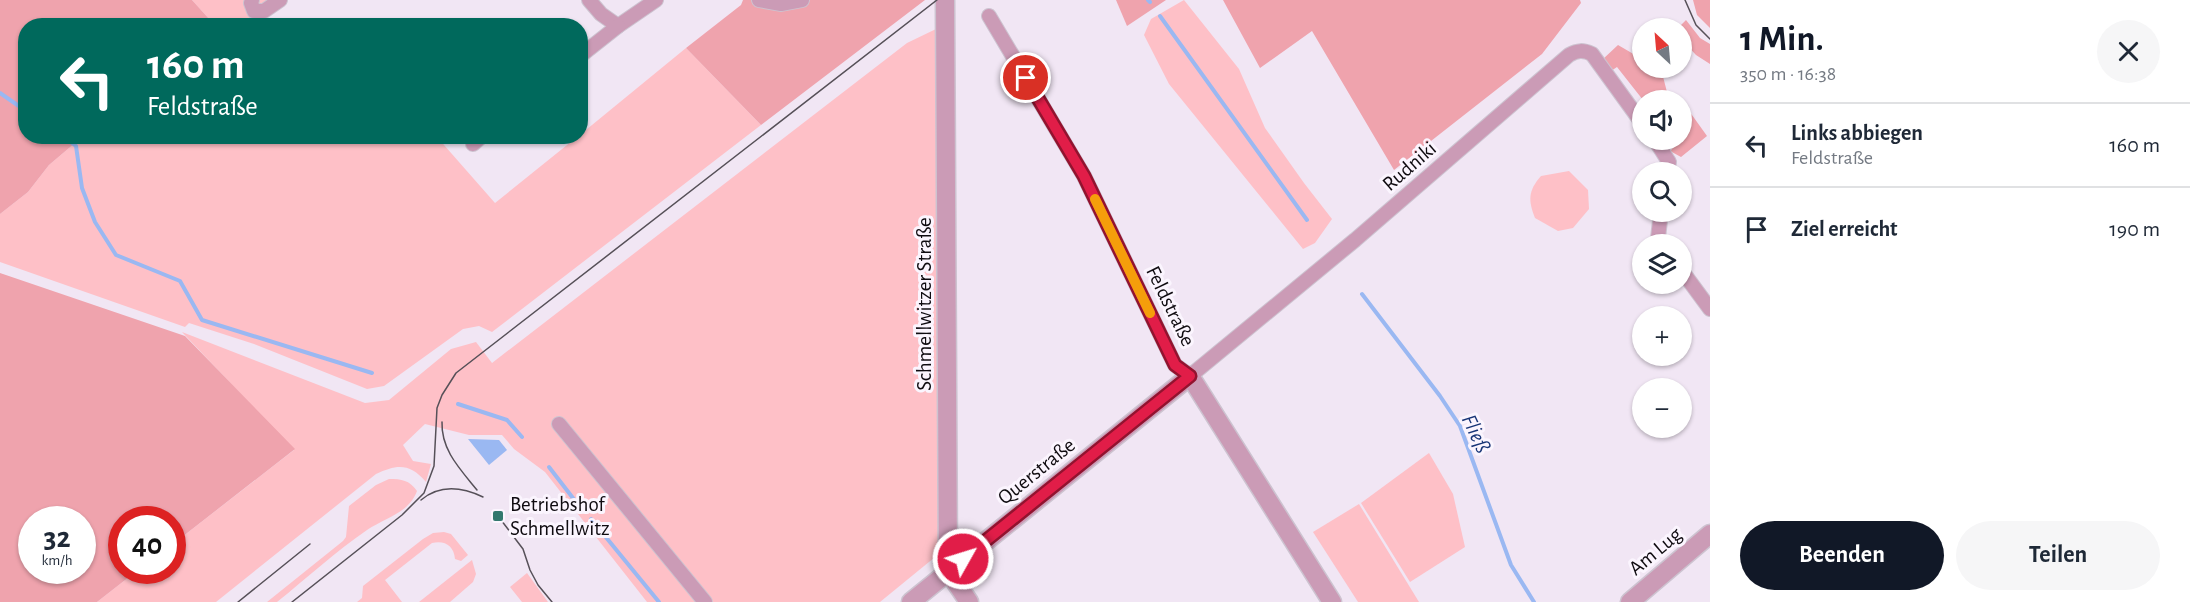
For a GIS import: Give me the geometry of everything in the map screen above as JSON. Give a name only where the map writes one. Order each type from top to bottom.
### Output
[{"type":"street","points":[[252,0],[254,11],[264,11],[280,0]]},
{"type":"street","points":[[589,0],[601,14],[618,26]]},
{"type":"street","points":[[588,50],[656,0]]},
{"type":"street","points":[[759,0],[781,4],[802,0]]},
{"type":"street","name":"Schmellwitzer Straße","points":[[945,0],[948,571]]},
{"type":"street","name":"Feldstraße","points":[[989,16],[1084,176],[1175,365],[1190,376],[1332,602]]},
{"type":"street","name":"Rudniki","points":[[1190,376],[1355,240],[1569,55],[1584,50],[1592,54],[1632,109]]},
{"type":"street","points":[[1692,285],[1710,309]]},
{"type":"street","name":"Querstraße","points":[[911,602],[1190,376]]},
{"type":"street","points":[[559,423],[705,602]]},
{"type":"street","name":"Am Lug","points":[[1630,602],[1710,534]]},
{"type":"street","points":[[948,571],[969,602]]},
{"type":"shaded area","points":[[0,0],[192,0],[208,18],[18,18],[18,144],[74,144],[49,165],[28,192],[0,214]]},
{"type":"shaded area","points":[[192,0],[272,0],[255,18],[208,18]]},
{"type":"shaded area","points":[[743,0],[925,0],[761,125],[686,48],[741,5]]},
{"type":"shaded area","points":[[1116,0],[1166,0],[1127,26]]},
{"type":"shaded area","points":[[1184,0],[1239,69],[1265,128],[1332,219],[1315,243],[1303,249],[1169,84],[1144,35],[1151,19]]},
{"type":"shaded area","points":[[1223,0],[1580,0],[1581,3],[1542,54],[1394,170],[1312,31],[1260,68]]},
{"type":"shaded area","points":[[1693,0],[1710,0],[1710,28],[1697,15]]},
{"type":"shaded area","points":[[1692,28],[1700,38],[1710,44],[1710,64],[1692,51]]},
{"type":"shaded area","points":[[936,29],[940,553],[880,602],[647,602],[545,472],[514,449],[502,435],[469,435],[425,424],[403,445],[413,461],[431,464],[426,482],[414,471],[403,467],[390,468],[376,474],[216,602],[97,602],[120,584],[186,584],[186,534],[294,450],[182,332],[365,403],[389,400],[451,349],[476,342],[492,363],[907,43]]},
{"type":"shaded area","points":[[1618,45],[1632,53],[1632,78],[1663,78],[1666,90],[1635,90],[1617,67],[1611,71],[1602,60]]},
{"type":"shaded area","points":[[686,48],[761,125],[492,332],[479,326],[463,329],[384,386],[367,389],[254,344],[189,323],[185,327],[0,262],[0,214],[28,192],[49,165],[74,144],[443,144],[495,203],[568,144],[588,144],[588,128]]},
{"type":"shaded area","points":[[1692,115],[1707,136],[1692,148]]},
{"type":"shaded area","points":[[1671,150],[1690,150],[1681,157]]},
{"type":"shaded area","points":[[1569,171],[1588,190],[1589,209],[1573,228],[1558,231],[1535,218],[1530,196],[1541,176]]},
{"type":"shaded area","points":[[0,273],[185,336],[295,449],[186,534],[186,506],[108,506],[108,584],[120,584],[97,602],[0,602]]},
{"type":"shaded area","points":[[1429,453],[1453,494],[1465,547],[1410,582],[1361,503]]},
{"type":"shaded area","points":[[389,479],[405,481],[417,491],[408,505],[355,538],[277,602],[267,602],[343,541],[346,537],[349,506],[376,485]]},
{"type":"shaded area","points":[[1359,504],[1419,602],[1358,602],[1313,532]]},
{"type":"shaded area","points":[[433,533],[451,534],[468,555],[461,561],[455,559],[451,547],[445,543],[432,543],[385,580],[402,602],[357,602],[362,598],[363,586],[423,539]]},
{"type":"shaded area","points":[[472,560],[476,574],[473,582],[450,602],[419,602]]},
{"type":"shaded area","points":[[527,573],[548,602],[522,602],[510,587]]},
{"type":"water","points":[[468,439],[499,440],[507,450],[489,465]]},
{"type":"waterway","name":"Fließ","points":[[1160,16],[1307,220]]},
{"type":"waterway","points":[[0,93],[18,105]]},
{"type":"waterway","points":[[73,144],[76,146],[82,188],[95,222],[116,255],[180,281],[202,320],[372,373]]},
{"type":"waterway","name":"Fließ","points":[[1362,294],[1440,396],[1460,426],[1511,565],[1534,602]]},
{"type":"waterway","points":[[458,404],[507,420],[522,437]]},
{"type":"waterway","points":[[549,467],[576,502]]},
{"type":"waterway","points":[[591,519],[659,602]]},
{"type":"tram line","points":[[292,602],[402,515],[424,493],[434,466],[437,408],[442,395],[456,373],[937,0]]},
{"type":"tram line","points":[[1685,0],[1696,25],[1710,39]]},
{"type":"tram line","points":[[442,422],[448,450],[458,467],[477,490]]},
{"type":"tram line","points":[[421,500],[443,489],[459,489],[483,497]]},
{"type":"tram line","points":[[498,516],[523,549],[538,585],[552,602]]},
{"type":"tram line","points":[[238,602],[310,544]]},
{"type":"slow traffic","points":[[1095,199],[1150,313]]},
{"type":"place","name":"Betriebshof Schmellwitz","points":[[498,516]]},
{"type":"route","points":[[963,559],[1190,376],[1175,365],[1084,176],[1026,78]]}]
